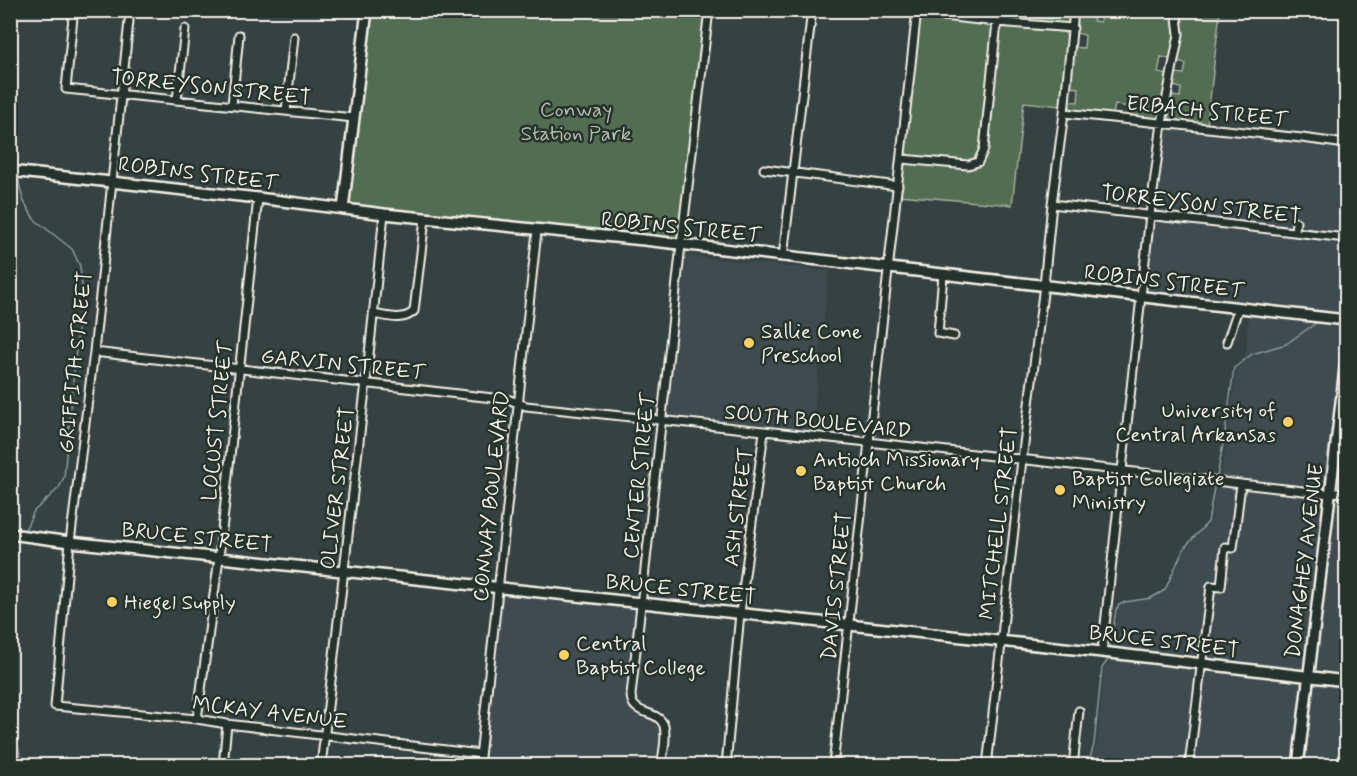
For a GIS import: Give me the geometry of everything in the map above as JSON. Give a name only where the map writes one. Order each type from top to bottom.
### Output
[{"type":"street","points":[[343,209],[367,10]]},
{"type":"street","name":"CENTER STREET","points":[[661,765],[664,738],[662,723],[656,717],[634,707],[632,701],[681,244],[709,10]]},
{"type":"street","points":[[783,257],[812,10]]},
{"type":"street","name":"MITCHELL STREET","points":[[987,765],[1064,113],[1074,10]]},
{"type":"street","points":[[1102,652],[1150,215],[1162,123],[1179,34],[1177,17],[1173,10]]},
{"type":"street","points":[[917,12],[1073,28]]},
{"type":"street","name":"DAVIS STREET","points":[[833,765],[917,12]]},
{"type":"street","name":"TORREYSON STREET","points":[[73,17],[66,88],[354,118]]},
{"type":"street","name":"GRIFFITH STREET","points":[[56,706],[70,542],[94,352],[129,21]]},
{"type":"street","points":[[902,159],[968,165],[978,162],[984,149],[997,22]]},
{"type":"street","points":[[177,100],[185,29]]},
{"type":"street","points":[[232,105],[240,35]]},
{"type":"street","points":[[286,111],[294,37]]},
{"type":"street","name":"ERBACH STREET","points":[[1064,113],[1347,144]]},
{"type":"street","points":[[764,169],[898,186]]},
{"type":"street","name":"ROBINS STREET","points":[[10,171],[1347,320]]},
{"type":"street","name":"LOCUST STREET","points":[[197,719],[219,558],[258,198]]},
{"type":"street","name":"TORREYSON STREET","points":[[1052,204],[1347,238]]},
{"type":"street","name":"OLIVER STREET","points":[[321,765],[384,214]]},
{"type":"street","points":[[373,314],[402,317],[414,311],[425,219]]},
{"type":"street","points":[[1294,232],[1296,222]]},
{"type":"street","name":"CONWAY BOULEVARD","points":[[478,765],[537,231]]},
{"type":"street","points":[[943,275],[938,333],[954,336]]},
{"type":"street","points":[[1227,342],[1238,309]]},
{"type":"street","name":"GARVIN STREET","points":[[94,352],[366,382],[518,402]]},
{"type":"street","name":"DONAGHEY AVENUE","points":[[1298,765],[1330,493],[1344,404],[1347,360]]},
{"type":"street","name":"SOUTH BOULEVARD","points":[[518,402],[526,406],[1347,494]]},
{"type":"street","name":"ASH STREET","points":[[726,765],[740,613],[764,432]]},
{"type":"street","points":[[1189,765],[1211,586],[1221,587],[1225,547],[1233,548],[1240,484]]},
{"type":"street","name":"BRUCE STREET","points":[[10,534],[1102,652],[1347,681]]},
{"type":"street","name":"MCKAY AVENUE","points":[[56,706],[197,719],[480,754]]},
{"type":"street","points":[[1073,765],[1079,711]]},
{"type":"street","points":[[223,765],[228,724]]},
{"type":"shaded area","name":"University of Central Arkansas","points":[[1168,127],[1346,146],[1346,765],[1090,766],[1097,743],[1104,669],[1111,660],[1119,609],[1124,603],[1153,598],[1167,590],[1186,548],[1210,521],[1223,465],[1237,369],[1245,361],[1250,302],[1147,290],[1165,132]]},
{"type":"shaded area","name":"Sallie Cone Preschool","points":[[685,256],[829,271],[812,430],[668,415]]},
{"type":"shaded area","name":"Central Baptist College","points":[[497,587],[642,603],[634,707],[664,728],[661,765],[478,766]]},
{"type":"green space","name":"Conway Station Park","points":[[369,11],[705,11],[679,240],[353,207],[348,203]]},
{"type":"green space","points":[[1098,11],[1165,11],[1174,20],[1175,33],[1170,59],[1161,57],[1158,73],[1168,75],[1159,118],[1132,116],[1132,107],[1115,105],[1113,114],[1074,110],[1068,105],[1067,101],[1078,102],[1079,88],[1069,87],[1074,47],[1084,48],[1085,35],[1075,33],[1078,13],[1094,15],[1093,21],[1100,22],[1101,14]]},
{"type":"green space","points":[[1178,11],[1220,11],[1207,125],[1172,121],[1169,116],[1172,96],[1180,97],[1181,88],[1173,86],[1175,73],[1184,74],[1186,64],[1177,62],[1182,30]]},
{"type":"green space","points":[[1055,14],[1070,15],[1071,21],[1065,25],[1014,20],[1011,15],[1052,19]]},
{"type":"green space","points":[[925,17],[988,24],[992,28],[979,152],[974,159],[966,162],[910,156],[906,153],[919,22]]},
{"type":"green space","points":[[1004,26],[1064,32],[1068,40],[1061,106],[1024,102],[1012,205],[899,195],[904,165],[909,163],[969,169],[978,165],[983,158],[986,152],[999,29]]},
{"type":"waterway","points":[[10,142],[18,166]]},
{"type":"waterway","points":[[18,178],[23,200],[34,219],[72,249],[80,266],[82,286],[64,477],[59,488],[34,511],[25,530]]},
{"type":"waterway","points":[[1217,477],[1234,368],[1252,354],[1286,344],[1316,323]]},
{"type":"waterway","points":[[1109,647],[1119,605],[1151,598],[1165,590],[1184,548],[1208,522],[1214,488]]},
{"type":"waterway","points":[[1088,766],[1094,744],[1102,668],[1108,660]]},
{"type":"waterway","points":[[10,722],[24,766]]},
{"type":"railway","points":[[10,761],[12,766]]},
{"type":"place","name":"Sallie Cone Preschool","points":[[749,343]]},
{"type":"place","name":"University of Central Arkansas","points":[[1288,422]]},
{"type":"place","name":"Antioch Missionary Baptist Church","points":[[801,471]]},
{"type":"place","name":"Baptist Collegiate Ministry","points":[[1060,490]]},
{"type":"place","name":"Hiegel Supply","points":[[112,602]]},
{"type":"place","name":"Central Baptist College","points":[[564,655]]}]
